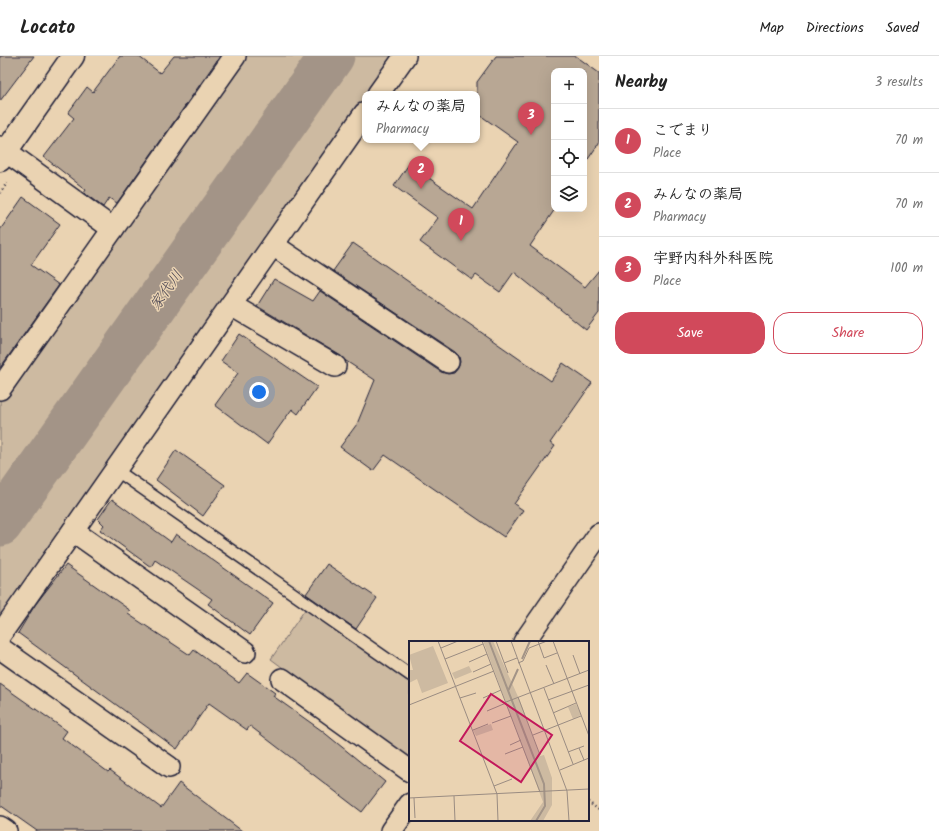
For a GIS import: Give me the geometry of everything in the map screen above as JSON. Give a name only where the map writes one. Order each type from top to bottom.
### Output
[{"type":"street","points":[[73,56],[2,152],[113,229]]},
{"type":"street","points":[[0,389],[235,56]]},
{"type":"street","points":[[380,91],[405,56]]},
{"type":"street","points":[[0,635],[362,117]]},
{"type":"street","points":[[273,245],[448,362]]},
{"type":"street","points":[[231,305],[335,366]]},
{"type":"street","points":[[73,531],[245,652]]},
{"type":"street","points":[[525,641],[599,534]]},
{"type":"street","points":[[0,648],[169,767]]},
{"type":"street","points":[[282,678],[409,770]]},
{"type":"street","points":[[391,831],[409,805]]},
{"type":"street","points":[[0,827],[6,831]]},
{"type":"lane","points":[[116,470],[409,675]]},
{"type":"path","points":[[589,803],[599,810]]},
{"type":"shaded area","points":[[246,56],[405,56],[380,91],[362,91],[362,117],[0,636],[0,394]]},
{"type":"shaded area","points":[[306,608],[409,682],[409,761],[271,659]]},
{"type":"building","points":[[0,56],[34,56],[0,101]]},
{"type":"building","points":[[120,56],[138,56],[160,73],[174,56],[220,56],[117,203],[109,198],[103,207],[84,193],[86,190],[44,157],[74,118],[68,113],[87,87],[93,92]]},
{"type":"building","points":[[496,56],[576,56],[599,73],[599,143],[587,161],[587,68],[551,68],[551,212],[553,212],[530,246],[585,287],[599,270],[599,313],[586,330],[514,272],[500,292],[476,275],[472,280],[420,242],[438,218],[394,186],[409,164],[473,209],[518,142],[480,115],[480,91],[477,91],[477,82]]},
{"type":"building","points":[[23,197],[60,224],[31,265],[59,285],[0,368],[0,230]]},
{"type":"building","points":[[353,243],[551,381],[563,363],[592,383],[550,443],[555,446],[514,504],[523,510],[504,537],[385,455],[373,471],[340,447],[357,424],[375,380],[346,361],[341,356],[257,306],[274,279],[313,301],[320,291],[441,372],[448,374],[454,373],[460,362],[459,356],[455,352],[333,271]]},
{"type":"building","points":[[239,334],[317,387],[298,414],[292,409],[267,444],[215,405],[238,373],[221,361]]},
{"type":"building","points":[[176,450],[225,485],[203,516],[156,480]]},
{"type":"building","points":[[112,499],[171,542],[176,534],[273,603],[250,635],[208,604],[212,599],[155,560],[151,567],[100,530],[104,525],[98,519]]},
{"type":"building","points":[[327,564],[377,598],[356,629],[306,594]]},
{"type":"building","points":[[66,565],[131,611],[128,614],[190,655],[194,650],[239,683],[247,673],[275,693],[273,696],[321,730],[385,782],[362,812],[250,726],[247,730],[209,703],[177,749],[18,633],[35,605]]},
{"type":"building","points":[[0,684],[67,731],[62,738],[108,772],[110,770],[161,808],[179,783],[242,831],[37,831],[0,805]]},
{"type":"waterway","name":"家代川","points":[[0,524],[332,56]]},
{"type":"place","name":"宇野内科外科医院","points":[[531,135]]},
{"type":"place","name":"みんなの薬局","points":[[421,189]]},
{"type":"place","name":"こでまり","points":[[461,241]]}]
